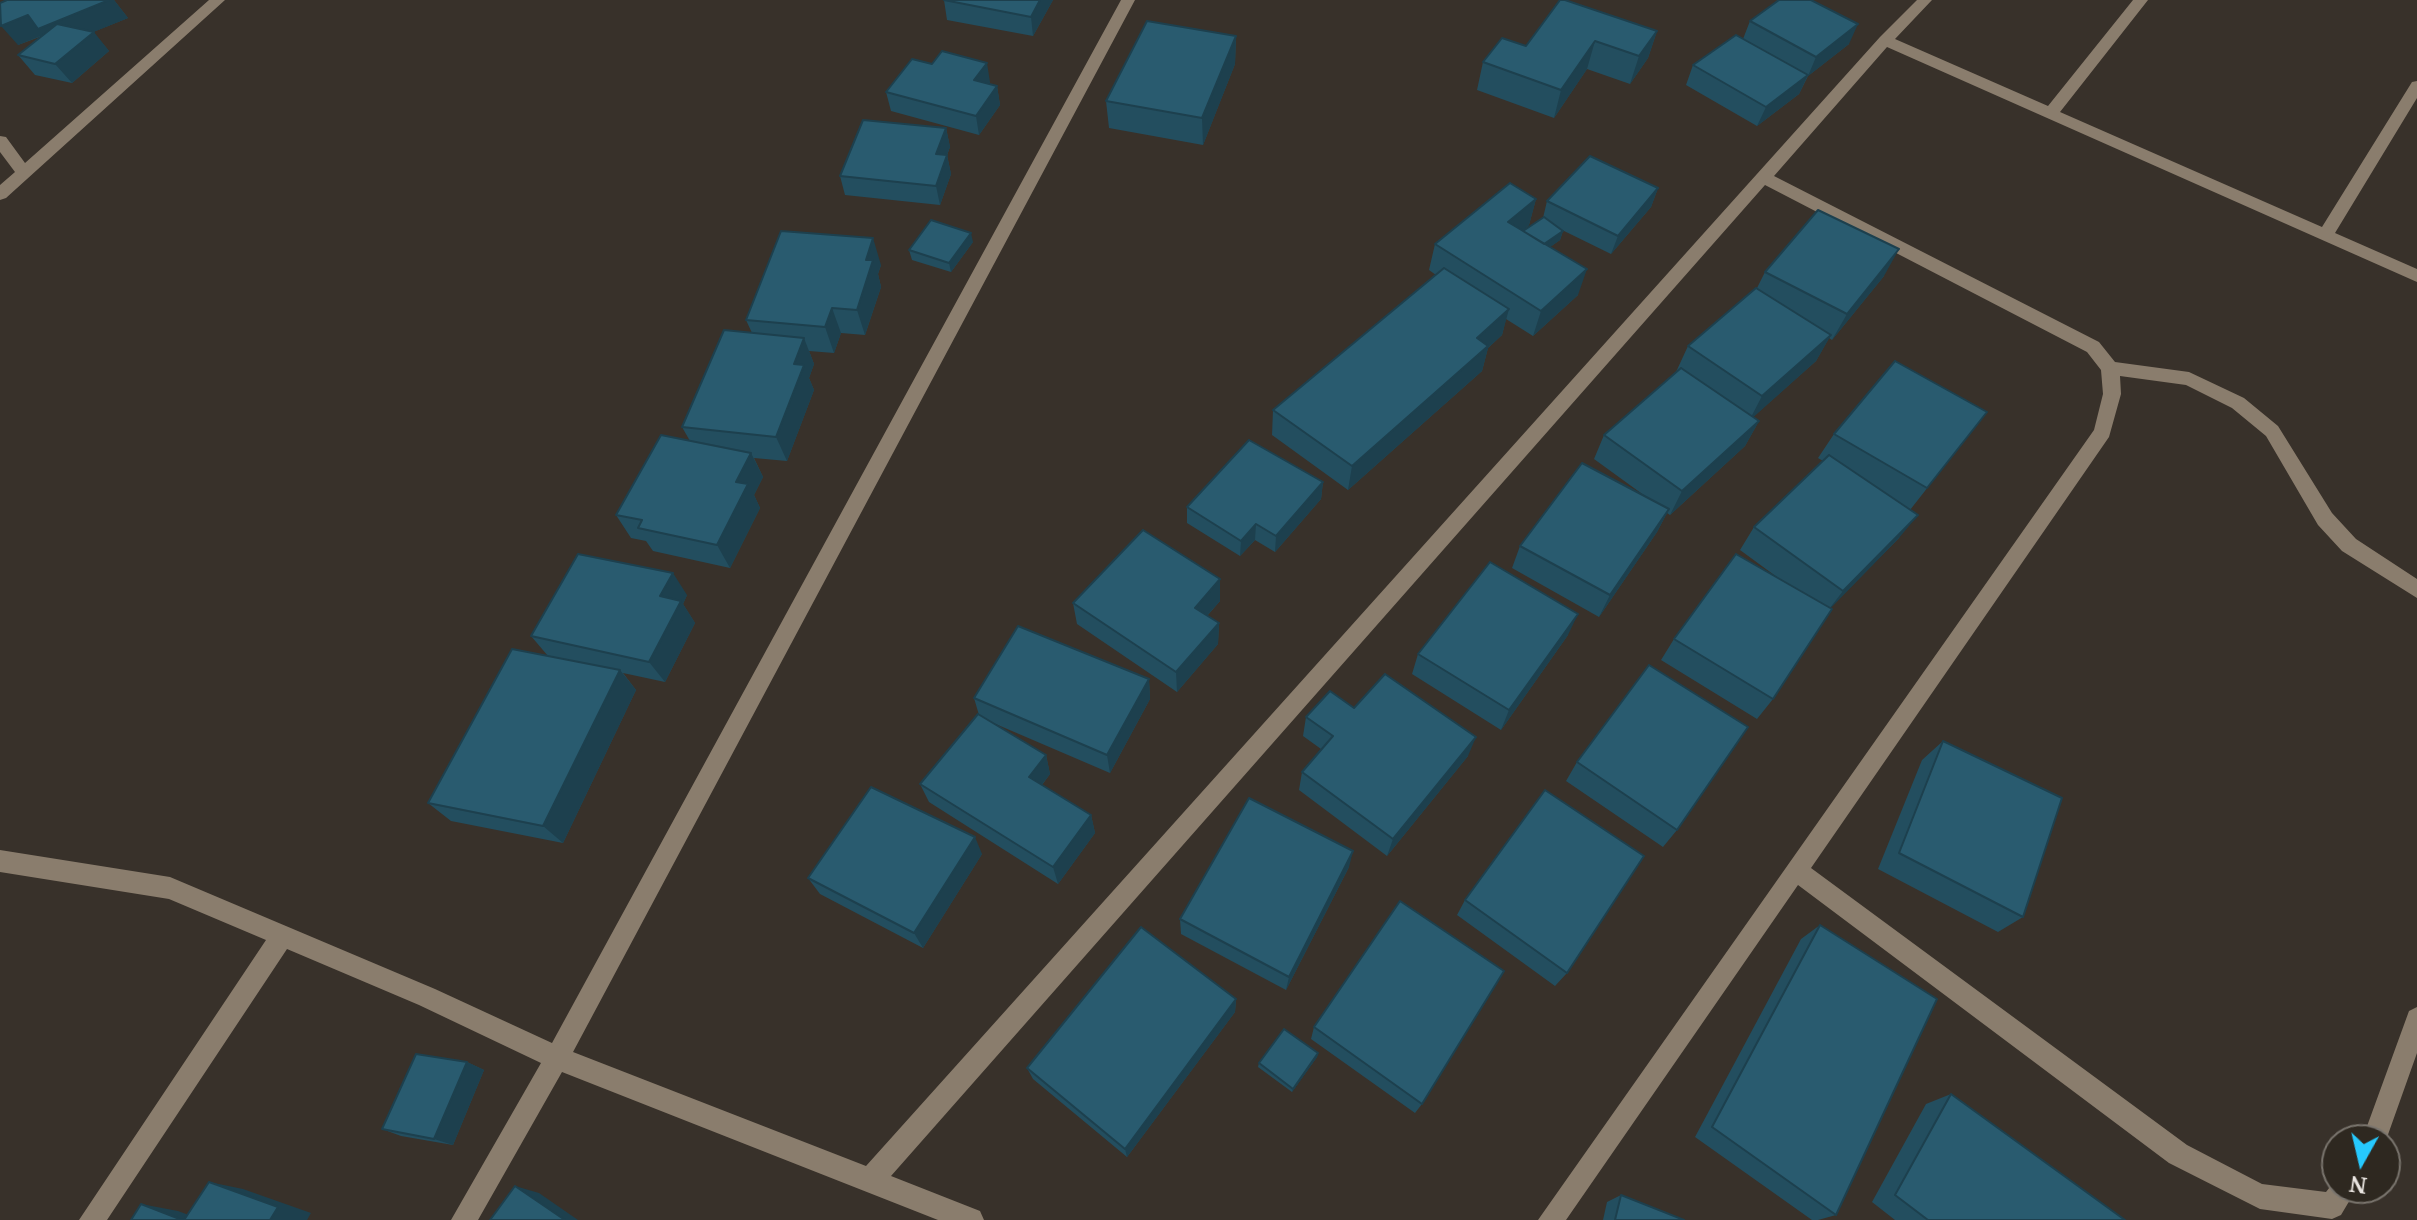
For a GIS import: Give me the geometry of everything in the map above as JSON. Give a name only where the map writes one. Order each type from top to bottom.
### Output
[{"type":"street","points":[[0,194],[218,0]]},
{"type":"street","points":[[464,1220],[557,1058],[1128,0]]},
{"type":"street","points":[[871,1180],[1885,40],[1925,0]]},
{"type":"street","points":[[2050,114],[2141,0]]},
{"type":"street","points":[[1885,40],[2417,276]]},
{"type":"street","points":[[2325,236],[2417,86]]},
{"type":"street","points":[[0,141],[24,172]]},
{"type":"street","points":[[1551,1220],[2103,432],[2112,394],[2110,368],[2093,347],[1763,177]]},
{"type":"street","points":[[2110,368],[2189,379],[2238,403],[2272,431],[2325,519],[2349,545],[2417,590]]},
{"type":"street","points":[[0,861],[170,888],[427,997],[557,1058],[971,1220]]},
{"type":"street","points":[[1796,870],[2178,1154],[2260,1196],[2333,1204]]},
{"type":"street","points":[[92,1220],[282,936]]},
{"type":"street","points":[[2380,1124],[2417,1019]]},
{"type":"building","points":[[7,0],[109,0],[38,29],[28,15],[1,26],[0,3]]},
{"type":"building","points":[[944,0],[1040,0],[1031,17]]},
{"type":"building","points":[[1560,0],[1657,31],[1639,56],[1595,41],[1561,90],[1483,62],[1502,38],[1526,46]]},
{"type":"building","points":[[1779,0],[1811,0],[1858,24],[1816,57],[1750,21]]},
{"type":"building","points":[[1147,21],[1236,36],[1202,118],[1106,101]]},
{"type":"building","points":[[57,24],[94,32],[55,64],[18,55]]},
{"type":"building","points":[[1736,35],[1808,75],[1766,107],[1693,65]]},
{"type":"building","points":[[942,51],[987,63],[974,80],[997,86],[976,116],[886,92],[912,59],[932,64]]},
{"type":"building","points":[[863,120],[946,128],[936,154],[947,155],[936,186],[840,176]]},
{"type":"building","points":[[1590,156],[1658,188],[1618,236],[1547,201]]},
{"type":"building","points":[[1510,183],[1536,199],[1508,222],[1587,269],[1541,311],[1435,244]]},
{"type":"building","points":[[1818,210],[1899,249],[1847,314],[1765,272]]},
{"type":"building","points":[[1544,217],[1563,231],[1544,244],[1523,231]]},
{"type":"building","points":[[931,220],[971,233],[949,263],[909,250]]},
{"type":"building","points":[[781,231],[873,238],[866,260],[873,260],[857,310],[832,308],[825,327],[746,320]]},
{"type":"building","points":[[1444,268],[1509,309],[1477,338],[1488,346],[1352,466],[1273,410]]},
{"type":"building","points":[[1756,288],[1831,335],[1762,396],[1688,346]]},
{"type":"building","points":[[724,330],[804,338],[794,364],[804,365],[776,437],[682,427]]},
{"type":"building","points":[[1895,361],[1987,412],[1927,488],[1834,434]]},
{"type":"building","points":[[1681,368],[1759,421],[1682,491],[1604,435]]},
{"type":"building","points":[[661,435],[751,453],[736,482],[748,484],[717,545],[638,528],[642,520],[616,515]]},
{"type":"building","points":[[1249,440],[1323,482],[1276,536],[1256,524],[1241,541],[1187,507]]},
{"type":"building","points":[[1829,455],[1918,515],[1843,591],[1754,527]]},
{"type":"building","points":[[1582,463],[1669,509],[1610,595],[1520,546]]},
{"type":"building","points":[[1143,530],[1220,579],[1195,608],[1219,623],[1176,672],[1073,603]]},
{"type":"building","points":[[578,554],[673,573],[660,596],[681,601],[649,662],[531,636]]},
{"type":"building","points":[[1736,554],[1832,609],[1773,699],[1674,639]]},
{"type":"building","points":[[1490,562],[1578,614],[1509,710],[1418,654]]},
{"type":"building","points":[[1018,626],[1149,679],[1107,755],[974,698]]},
{"type":"building","points":[[512,649],[620,670],[543,826],[428,803]]},
{"type":"building","points":[[1649,665],[1748,727],[1677,830],[1577,762]]},
{"type":"building","points":[[1385,674],[1476,737],[1393,839],[1302,772],[1333,736],[1306,717],[1330,691],[1354,708]]},
{"type":"building","points":[[978,714],[1046,755],[1029,777],[1091,815],[1053,867],[920,784]]},
{"type":"building","points":[[1943,741],[2062,798],[2023,917],[1899,853]]},
{"type":"building","points":[[871,787],[975,837],[914,933],[808,878]]},
{"type":"building","points":[[1545,790],[1644,856],[1567,973],[1465,900]]},
{"type":"building","points":[[1249,798],[1353,851],[1289,977],[1180,919]]},
{"type":"building","points":[[1400,901],[1504,971],[1422,1104],[1314,1027]]},
{"type":"building","points":[[1820,925],[1937,999],[1836,1215],[1712,1127]]},
{"type":"building","points":[[1141,927],[1236,999],[1125,1149],[1027,1068]]},
{"type":"building","points":[[1284,1029],[1318,1053],[1293,1089],[1259,1063]]},
{"type":"building","points":[[416,1054],[467,1062],[434,1139],[382,1129]]},
{"type":"building","points":[[1951,1094],[2125,1220],[1928,1220],[1895,1195]]},
{"type":"building","points":[[209,1182],[278,1207],[270,1220],[184,1220]]},
{"type":"building","points":[[515,1186],[565,1220],[490,1220]]},
{"type":"building","points":[[1621,1195],[1684,1220],[1615,1220]]},
{"type":"building","points":[[141,1204],[182,1220],[131,1220]]}]
